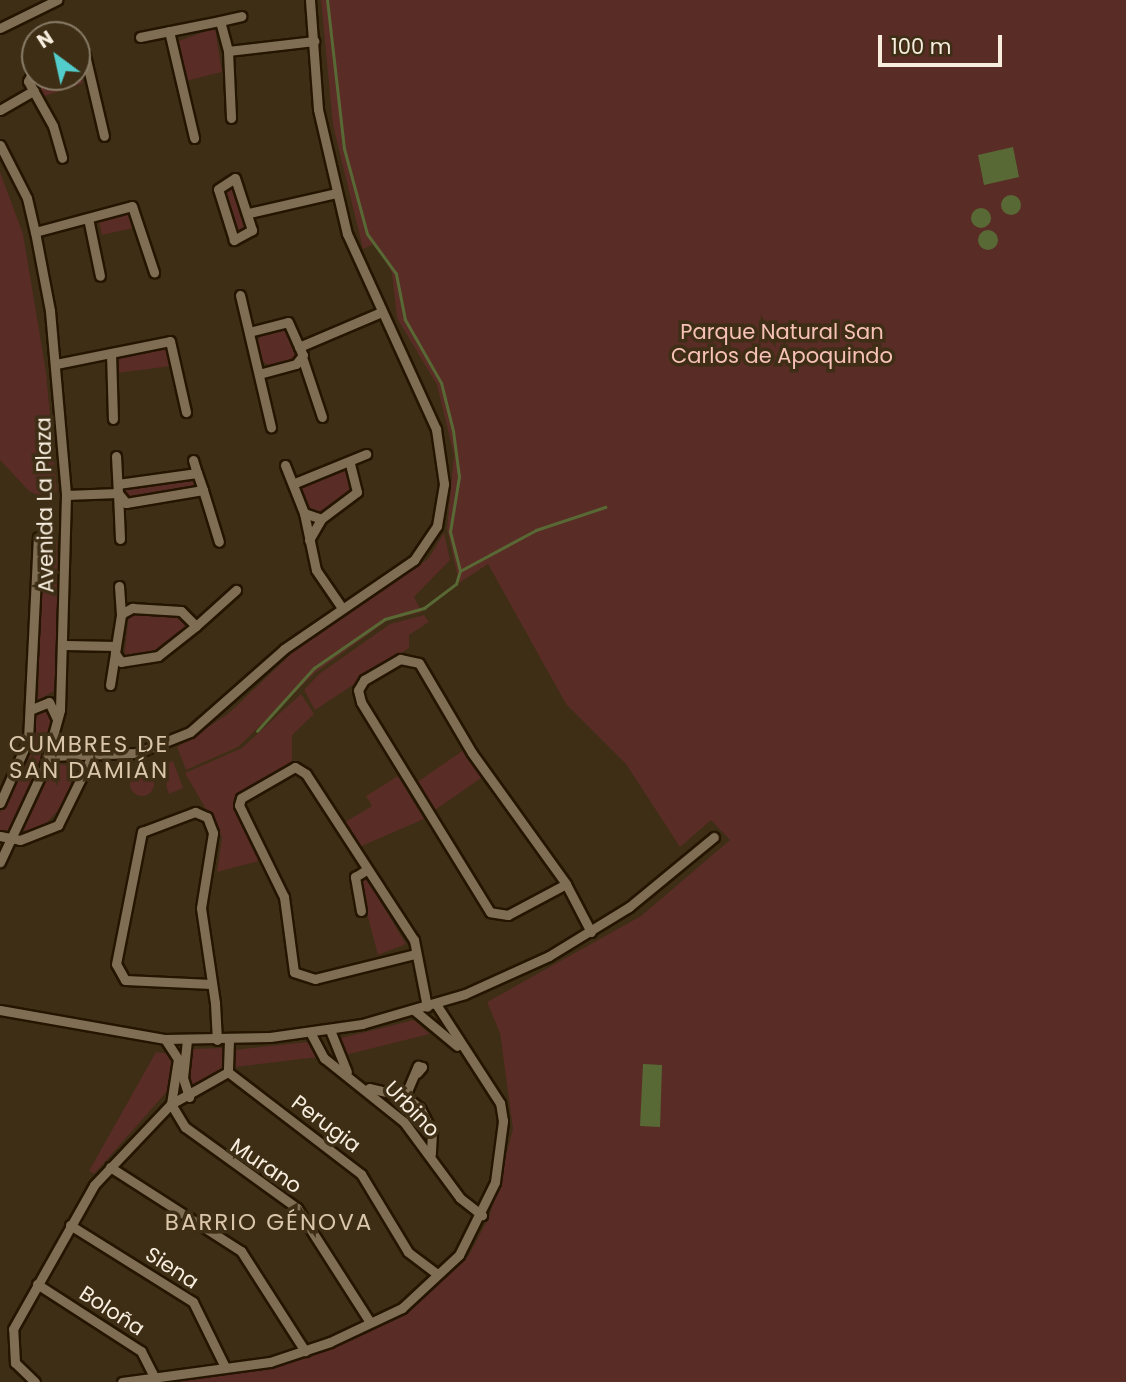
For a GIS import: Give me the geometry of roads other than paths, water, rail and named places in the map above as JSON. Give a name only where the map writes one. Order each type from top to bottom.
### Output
[{"type":"street","points":[[0,28],[57,0]]},
{"type":"street","points":[[48,756],[91,758],[149,750],[190,732],[284,649],[424,550],[443,506],[436,429],[379,313],[336,193],[318,108],[310,0]]},
{"type":"street","points":[[140,37],[241,16]]},
{"type":"street","points":[[220,21],[228,51],[231,118]]},
{"type":"street","points":[[169,32],[194,138]]},
{"type":"street","points":[[228,51],[314,41]]},
{"type":"street","points":[[91,80],[104,135]]},
{"type":"street","points":[[0,110],[32,91]]},
{"type":"street","points":[[34,91],[62,158]]},
{"type":"street","name":"Avenida La Plaza","points":[[0,145],[27,198],[36,232],[56,364],[66,495],[65,645],[58,720],[48,756],[0,862]]},
{"type":"street","points":[[241,180],[249,213],[251,235],[230,239],[221,183],[241,180]]},
{"type":"street","points":[[249,213],[336,193]]},
{"type":"street","points":[[36,232],[132,206],[154,272]]},
{"type":"street","points":[[88,218],[100,276]]},
{"type":"street","points":[[240,295],[271,427]]},
{"type":"street","points":[[299,346],[379,313]]},
{"type":"street","points":[[249,332],[288,322],[299,346],[322,417]]},
{"type":"street","points":[[56,364],[170,341],[186,412]]},
{"type":"street","points":[[111,353],[113,419]]},
{"type":"street","points":[[259,374],[303,360]]},
{"type":"street","points":[[295,483],[350,464],[366,454]]},
{"type":"street","points":[[116,456],[120,539]]},
{"type":"street","points":[[194,460],[219,542]]},
{"type":"street","points":[[309,540],[321,519],[357,492],[350,464]]},
{"type":"street","points":[[285,465],[295,483],[304,513],[316,570],[342,608]]},
{"type":"street","points":[[66,495],[197,473]]},
{"type":"street","points":[[118,488],[126,503],[203,490]]},
{"type":"street","points":[[304,513],[321,519]]},
{"type":"street","name":"Avenida La Plaza","points":[[0,802],[26,746],[32,709],[38,537]]},
{"type":"street","points":[[110,685],[121,614],[118,586]]},
{"type":"street","points":[[65,645],[116,649],[134,664],[159,656],[236,590]]},
{"type":"street","points":[[121,614],[132,608],[181,611],[196,626]]},
{"type":"street","points":[[566,884],[508,915],[490,912],[361,702],[364,680],[400,659],[419,663],[472,753],[566,884],[591,932]]},
{"type":"street","points":[[32,709],[61,688]]},
{"type":"street","points":[[43,701],[52,704],[58,720]]},
{"type":"street","points":[[68,758],[78,775]]},
{"type":"street","points":[[0,836],[11,839],[41,836],[58,825],[73,802],[78,775],[91,758]]},
{"type":"street","points":[[122,1382],[155,1379],[305,1351],[409,1303],[436,1273],[465,1248],[482,1215],[501,1154],[503,1111],[432,1006],[415,954],[414,940],[301,768],[242,798],[239,805],[284,897],[294,972],[314,979],[415,954]]},
{"type":"street","points":[[211,984],[125,980],[116,964],[142,832],[195,812],[207,817],[213,833],[201,908],[211,984],[217,1040]]},
{"type":"street","points":[[0,1010],[165,1039],[229,1040],[330,1030],[432,1006],[522,970],[591,932],[714,837]]},
{"type":"street","points":[[361,911],[355,877],[366,870]]},
{"type":"street","points":[[414,1010],[459,1047]]},
{"type":"street","points":[[330,1030],[348,1073]]},
{"type":"street","name":"Urbino","points":[[310,1032],[324,1058],[367,1087],[431,1154],[460,1198],[482,1215]]},
{"type":"street","points":[[165,1039],[180,1070],[171,1104]]},
{"type":"street","points":[[187,1040],[183,1078],[189,1097]]},
{"type":"street","points":[[32,1380],[15,1363],[10,1341],[37,1284],[70,1225],[110,1167],[171,1104],[189,1097],[228,1072],[229,1040]]},
{"type":"street","name":"Perugia","points":[[228,1072],[361,1174],[403,1246],[436,1273]]},
{"type":"street","points":[[405,1096],[417,1073]]},
{"type":"street","name":"Urbino","points":[[367,1087],[405,1096],[429,1123],[431,1154]]},
{"type":"street","name":"Murano","points":[[171,1104],[202,1145],[298,1208],[370,1322]]},
{"type":"street","points":[[110,1167],[241,1251],[305,1351]]},
{"type":"street","name":"Siena","points":[[70,1225],[193,1302],[221,1347],[224,1365]]},
{"type":"street","name":"Boloña","points":[[37,1284],[141,1351],[155,1379]]},
{"type":"waterway","points":[[257,731],[314,668],[385,619],[424,608],[456,584],[460,571],[450,532],[459,477],[453,431],[441,383],[405,320],[396,274],[367,234],[344,149],[327,0]]},
{"type":"waterway","points":[[460,571],[536,530],[605,507]]},
{"type":"district","name":"CUMBRES DE SAN DAMIÁN","points":[[89,757]]},
{"type":"district","name":"BARRIO GÉNOVA","points":[[269,1222]]},
{"type":"park label","name":"Parque Natural San Carlos de Apoquindo","points":[[782,344]]}]
